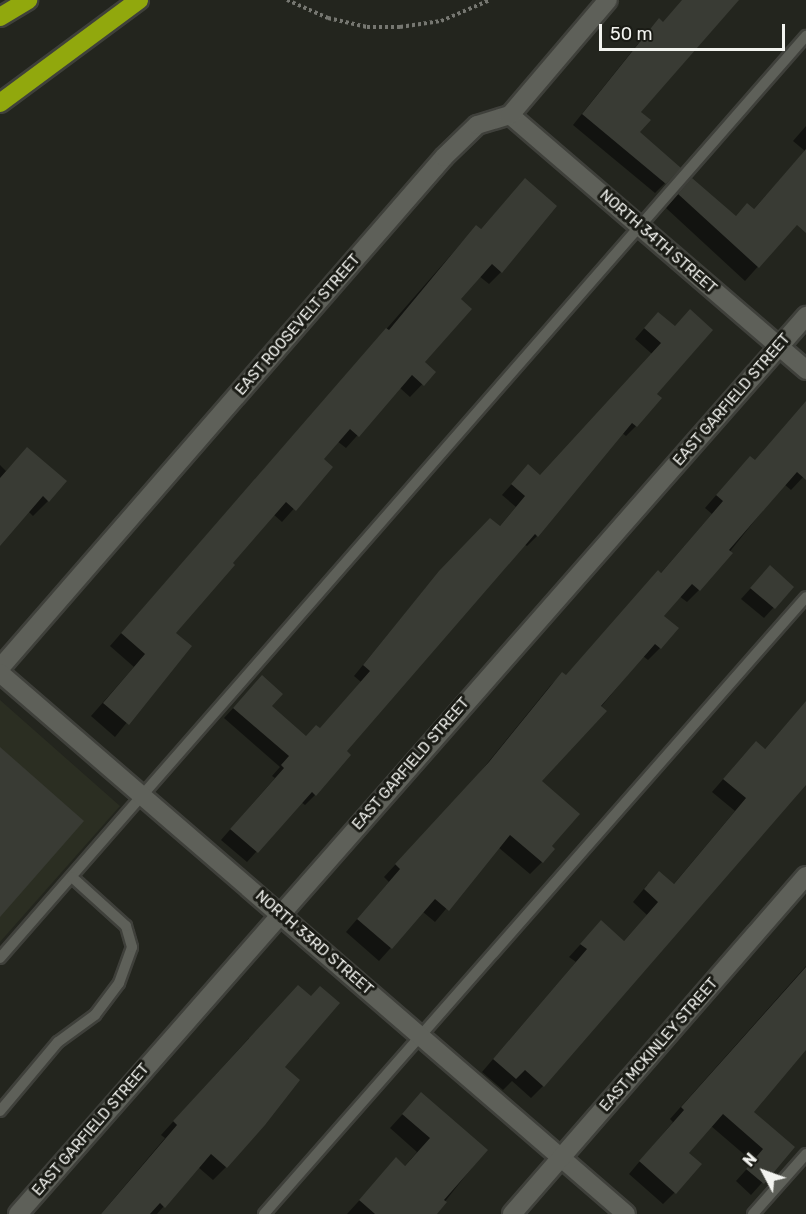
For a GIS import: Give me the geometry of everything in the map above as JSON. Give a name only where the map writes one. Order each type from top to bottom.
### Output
[{"type":"highway","points":[[0,17],[28,0]]},
{"type":"highway","points":[[0,103],[139,0]]},
{"type":"street","points":[[510,115],[608,0]]},
{"type":"street","name":"NORTH 34TH STREET","points":[[510,115],[806,370]]},
{"type":"street","name":"EAST ROOSEVELT STREET","points":[[0,668],[444,157],[477,124],[510,115]]},
{"type":"street","name":"EAST GARFIELD STREET","points":[[18,1214],[279,913],[806,316]]},
{"type":"street","name":"NORTH 33RD STREET","points":[[0,674],[626,1214]]},
{"type":"street","name":"EAST MCKINLEY STREET","points":[[512,1214],[806,876]]},
{"type":"lane","points":[[0,958],[806,36]]},
{"type":"lane","points":[[264,1214],[419,1034],[806,597]]},
{"type":"lane","points":[[0,1111],[58,1041],[95,1015],[119,983],[132,947],[126,926],[72,876]]},
{"type":"lane","points":[[753,1214],[806,1155]]},
{"type":"path","points":[[287,0],[328,18],[367,27],[400,27],[441,21],[490,0]]},
{"type":"shaded area","points":[[0,700],[120,806],[0,942]]},
{"type":"building","points":[[682,0],[739,0],[641,112],[651,120],[640,132],[681,168],[666,184],[582,114],[659,18],[663,22]]},
{"type":"building","points":[[806,149],[806,233],[797,225],[759,268],[678,194],[692,178],[736,216],[747,203],[754,209]]},
{"type":"building","points":[[525,178],[557,206],[502,273],[492,264],[461,299],[472,309],[425,362],[436,372],[424,386],[412,375],[359,437],[350,429],[324,459],[333,467],[296,511],[286,502],[233,563],[235,565],[176,633],[192,646],[129,725],[103,703],[145,654],[121,633],[386,328],[389,330],[476,225],[481,229]]},
{"type":"building","points":[[690,309],[713,330],[657,394],[662,398],[637,427],[632,423],[538,537],[535,534],[347,751],[351,755],[316,796],[312,792],[258,853],[230,829],[284,768],[281,765],[289,756],[233,708],[262,675],[283,694],[272,706],[306,736],[316,725],[320,728],[370,671],[363,665],[439,571],[490,518],[500,526],[525,496],[511,484],[528,464],[540,475],[661,343],[644,328],[658,312],[675,326]]},
{"type":"building","points":[[806,401],[806,480],[797,472],[729,550],[733,553],[700,591],[692,584],[664,616],[679,628],[661,649],[655,644],[601,706],[607,711],[542,781],[580,814],[552,846],[555,849],[543,863],[510,835],[449,911],[435,899],[392,949],[357,919],[400,869],[395,864],[489,762],[562,672],[566,675],[658,570],[661,573],[723,501],[716,495],[750,456],[755,460]]},
{"type":"building","points":[[27,447],[67,481],[49,502],[43,496],[0,546],[0,478]]},
{"type":"building","points":[[770,565],[794,587],[775,609],[750,588]]},
{"type":"building","points":[[806,701],[806,785],[544,1087],[525,1070],[516,1079],[493,1059],[587,949],[580,944],[601,920],[624,941],[658,902],[644,889],[659,871],[674,884],[746,798],[723,779],[756,741],[765,749]]},
{"type":"building","points":[[0,747],[84,821],[0,917]]},
{"type":"building","points":[[806,967],[806,1050],[754,1112],[795,1147],[764,1184],[746,1169],[763,1149],[723,1114],[689,1153],[702,1164],[676,1194],[639,1161],[684,1110],[681,1107]]},
{"type":"building","points":[[298,985],[311,996],[320,986],[340,1003],[285,1067],[300,1080],[265,1125],[227,1168],[211,1154],[165,1208],[160,1203],[150,1214],[101,1214],[177,1125],[173,1121]]},
{"type":"building","points":[[421,1092],[488,1150],[444,1200],[447,1202],[437,1214],[375,1214],[359,1200],[396,1157],[405,1166],[430,1138],[402,1114]]}]
